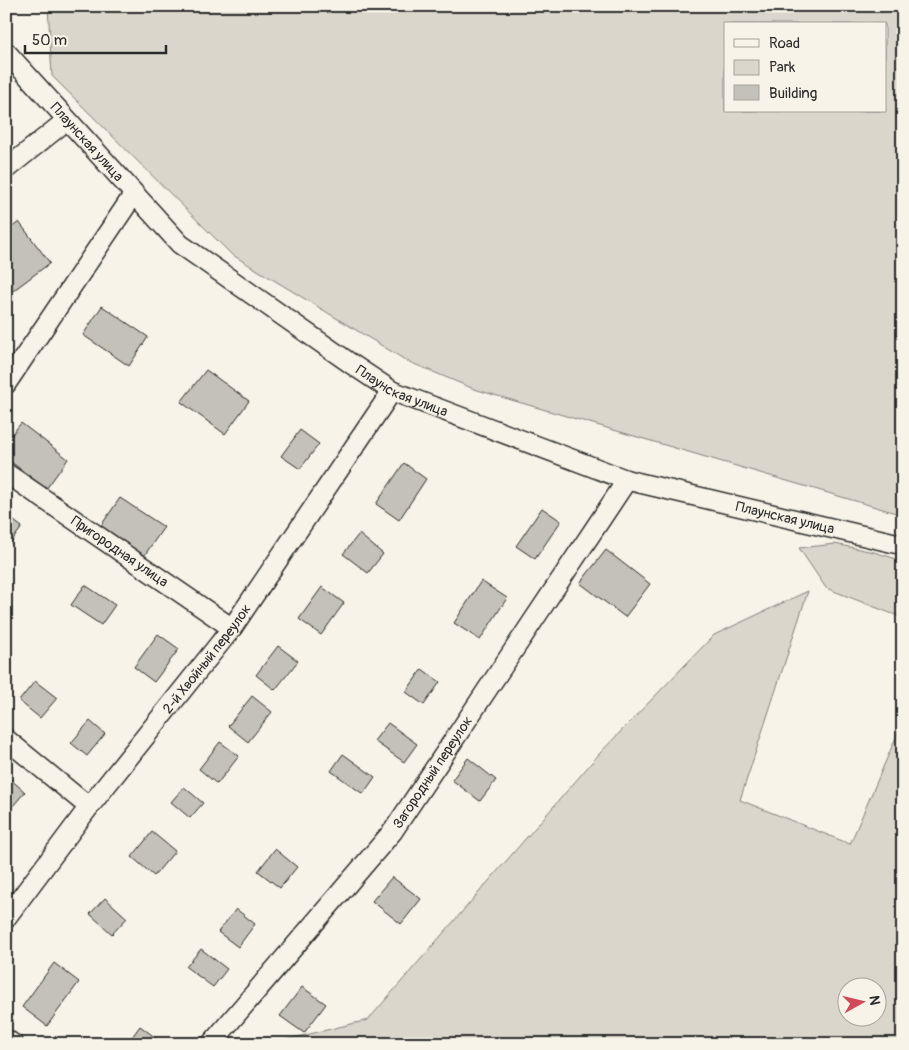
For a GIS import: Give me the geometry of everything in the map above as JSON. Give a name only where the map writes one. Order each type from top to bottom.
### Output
[{"type":"street","name":"Плаунская улица","points":[[6,52],[180,244],[392,391],[627,480],[903,545]]},
{"type":"street","points":[[6,169],[67,120]]},
{"type":"street","points":[[6,384],[134,194]]},
{"type":"street","name":"2-й Хвойный переулок","points":[[6,918],[89,807],[232,628],[392,391]]},
{"type":"street","name":"Пригородная улица","points":[[6,473],[232,628]]},
{"type":"street","name":"Загородный переулок","points":[[212,1044],[393,831],[627,480]]},
{"type":"street","points":[[6,740],[89,807]]},
{"type":"street","points":[[6,1039],[13,1044]]},
{"type":"green space","points":[[48,6],[903,6],[903,515],[474,389],[407,361],[231,254],[52,76]]},
{"type":"green space","points":[[835,544],[874,552],[903,561],[903,618],[826,588],[799,548]]},
{"type":"green space","points":[[808,591],[740,800],[850,844],[903,721],[903,1044],[268,1044],[368,1020],[600,753],[714,635]]},
{"type":"building","points":[[19,222],[50,263],[6,296],[6,232]]},
{"type":"building","points":[[102,306],[148,337],[129,366],[83,335]]},
{"type":"building","points":[[206,370],[249,401],[225,434],[181,402]]},
{"type":"building","points":[[21,423],[68,459],[46,489],[6,458],[6,442]]},
{"type":"building","points":[[300,430],[319,444],[300,469],[281,456]]},
{"type":"building","points":[[404,463],[426,479],[399,520],[376,504]]},
{"type":"building","points":[[120,498],[164,527],[144,556],[100,527]]},
{"type":"building","points":[[542,508],[561,521],[535,559],[516,546]]},
{"type":"building","points":[[6,515],[22,527],[6,549]]},
{"type":"building","points":[[359,534],[383,554],[368,573],[343,554]]},
{"type":"building","points":[[606,550],[650,584],[625,617],[580,583]]},
{"type":"building","points":[[481,581],[507,598],[480,640],[454,623]]},
{"type":"building","points":[[85,585],[115,605],[101,625],[71,605]]},
{"type":"building","points":[[322,587],[344,603],[321,635],[299,619]]},
{"type":"building","points":[[158,634],[179,649],[154,682],[134,667]]},
{"type":"building","points":[[278,646],[298,661],[275,690],[256,675]]},
{"type":"building","points":[[422,669],[440,682],[424,705],[406,692]]},
{"type":"building","points":[[35,681],[57,698],[40,718],[19,701]]},
{"type":"building","points":[[252,696],[272,712],[248,742],[228,726]]},
{"type":"building","points":[[90,721],[105,734],[87,756],[71,743]]},
{"type":"building","points":[[388,723],[417,744],[404,762],[374,741]]},
{"type":"building","points":[[220,742],[239,756],[217,784],[199,769]]},
{"type":"building","points":[[343,754],[375,777],[363,794],[331,771]]},
{"type":"building","points":[[468,758],[496,780],[480,801],[452,780]]},
{"type":"building","points":[[9,778],[25,792],[6,814],[6,781]]},
{"type":"building","points":[[184,787],[203,803],[190,818],[171,802]]},
{"type":"building","points":[[152,832],[175,851],[154,876],[132,857]]},
{"type":"building","points":[[275,849],[297,867],[280,888],[258,871]]},
{"type":"building","points":[[392,877],[421,899],[401,924],[372,901]]},
{"type":"building","points":[[105,898],[127,918],[112,934],[90,914]]},
{"type":"building","points":[[236,909],[255,924],[238,947],[218,932]]},
{"type":"building","points":[[201,949],[227,969],[213,987],[186,967]]},
{"type":"building","points":[[54,963],[79,982],[47,1026],[22,1007]]},
{"type":"building","points":[[302,987],[326,1004],[304,1033],[280,1016]]},
{"type":"building","points":[[140,1026],[164,1044],[127,1044]]}]
